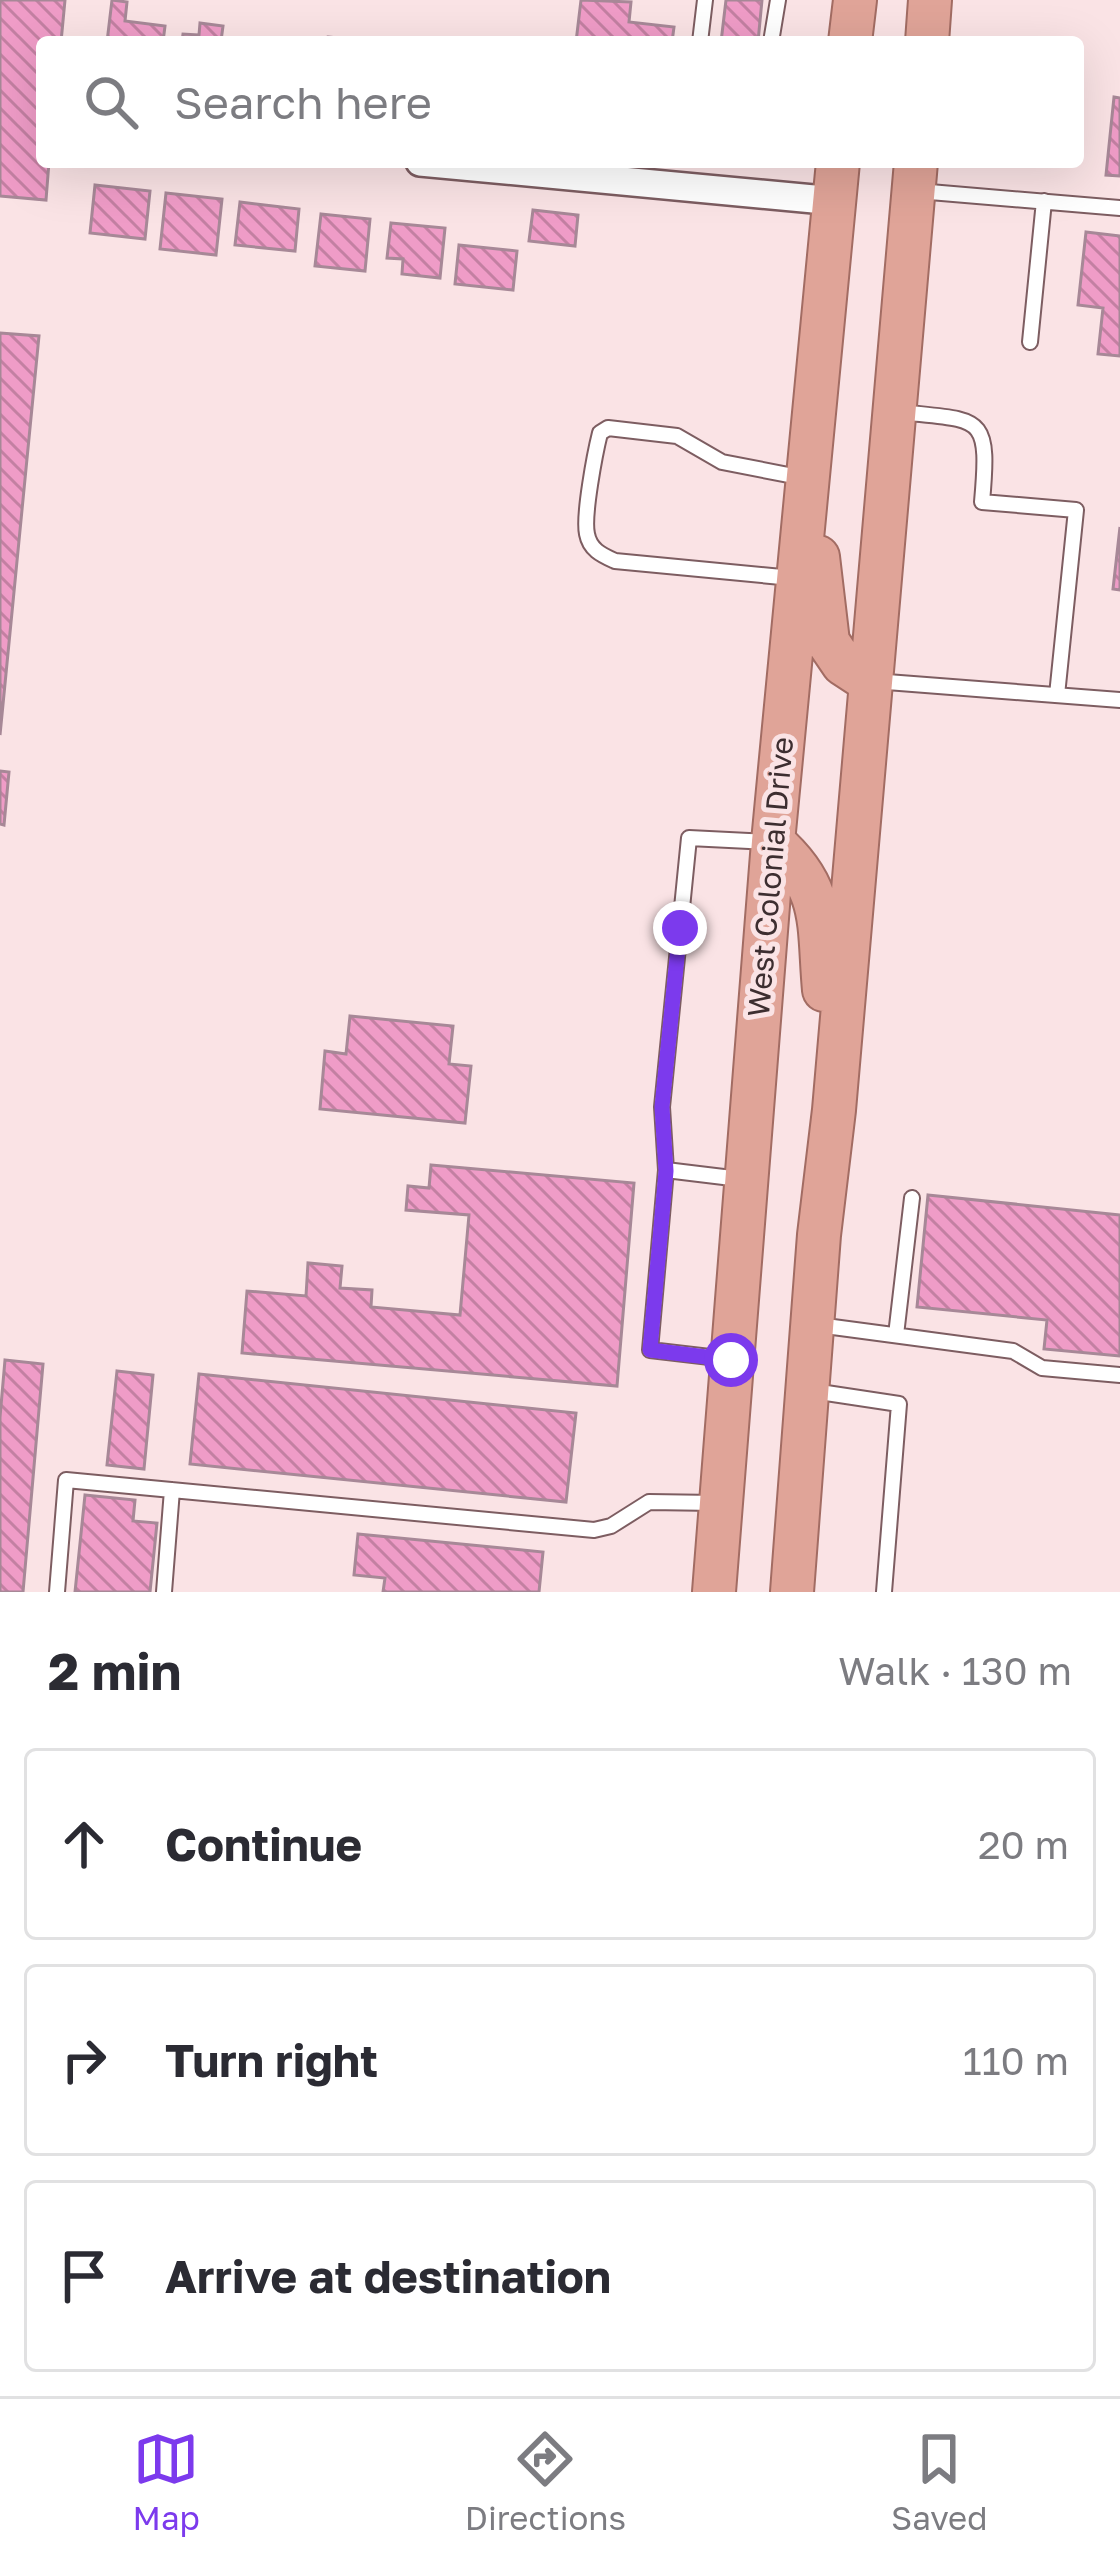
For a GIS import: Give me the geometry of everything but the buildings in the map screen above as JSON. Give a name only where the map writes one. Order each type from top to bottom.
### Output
[{"type":"highway","points":[[851,36],[854,0]]},
{"type":"highway","points":[[927,36],[930,0]]},
{"type":"highway","points":[[793,1592],[914,177]]},
{"type":"highway","name":"West Colonial Drive","points":[[714,1592],[773,842],[837,181]]},
{"type":"highway","points":[[808,478],[828,642],[843,664],[869,681]]},
{"type":"highway","points":[[773,842],[800,865],[816,896],[834,1110]]},
{"type":"street","points":[[507,168],[681,180],[837,181]]},
{"type":"lane","points":[[701,36],[705,0]]},
{"type":"lane","points":[[772,36],[778,0]]},
{"type":"lane","points":[[914,177],[1044,201],[1120,208]]},
{"type":"lane","points":[[1030,342],[1044,201]]},
{"type":"lane","points":[[893,412],[968,420],[981,431],[987,447],[982,502],[1076,510],[1057,695]]},
{"type":"lane","points":[[799,579],[615,561],[597,552],[586,533],[595,454],[600,433],[608,428],[677,436],[722,462],[808,478]]},
{"type":"lane","points":[[869,681],[905,680],[1120,700]]},
{"type":"lane","points":[[731,1360],[650,1350],[666,1171],[662,1107],[689,838],[773,842]]},
{"type":"lane","points":[[666,1171],[746,1179]]},
{"type":"lane","points":[[896,1335],[912,1198]]},
{"type":"lane","points":[[813,1324],[1013,1351],[1042,1368],[1120,1375]]},
{"type":"lane","points":[[808,1390],[899,1405],[884,1592]]},
{"type":"lane","points":[[57,1592],[66,1480],[594,1530],[611,1526],[649,1502],[721,1503]]},
{"type":"lane","points":[[164,1592],[172,1490]]},
{"type":"route","points":[[680,928],[662,1107],[666,1171],[650,1350],[731,1360]]}]
